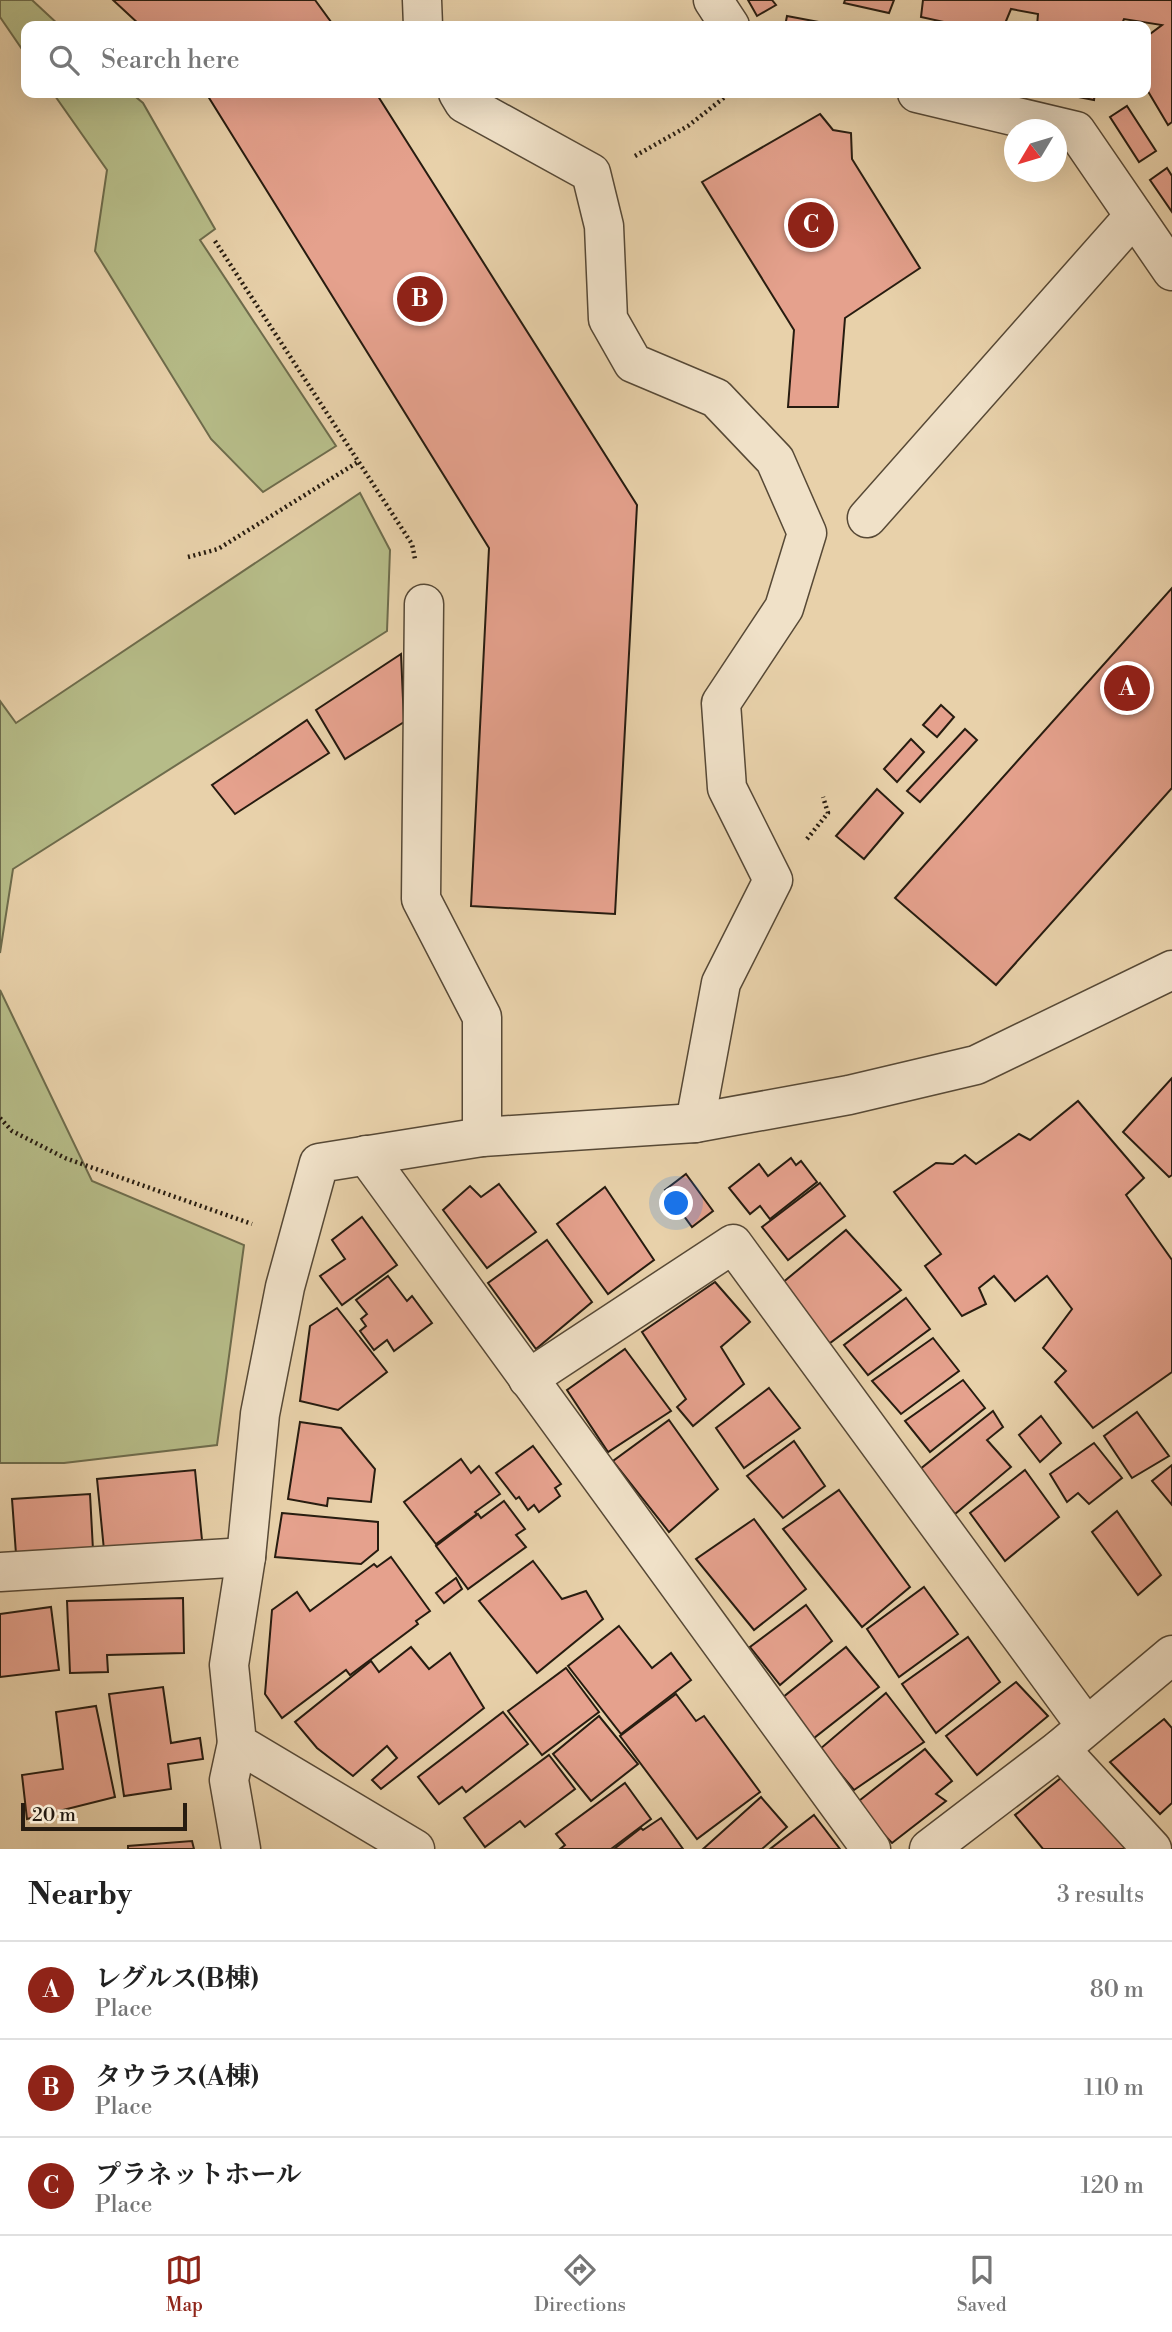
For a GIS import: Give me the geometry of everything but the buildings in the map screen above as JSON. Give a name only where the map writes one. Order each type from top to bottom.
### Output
[{"type":"street","points":[[422,0],[423,21]]},
{"type":"street","points":[[713,0],[727,21]]},
{"type":"street","points":[[461,98],[464,103],[592,173],[604,226],[608,319],[633,363],[716,398],[775,460],[807,533],[784,608],[720,703],[727,788],[773,880],[720,983],[695,1124]]},
{"type":"street","points":[[939,98],[1076,131],[1172,271]]},
{"type":"street","points":[[867,518],[1134,216]]},
{"type":"street","points":[[424,604],[421,899],[482,1017],[482,1138]]},
{"type":"street","points":[[241,1849],[229,1780],[237,1743],[229,1665],[246,1557],[260,1414],[285,1287],[319,1163],[482,1138],[695,1124],[849,1095],[976,1065],[1172,970]]},
{"type":"street","points":[[366,1155],[871,1849]]},
{"type":"street","points":[[528,1379],[733,1244],[1152,1849]]},
{"type":"street","points":[[0,1572],[246,1557]]},
{"type":"street","points":[[929,1849],[1073,1738],[1172,1655]]},
{"type":"street","points":[[237,1743],[415,1849]]},
{"type":"path","points":[[592,173],[645,152],[688,126],[724,98]]},
{"type":"path","points":[[215,242],[412,544],[424,604]]},
{"type":"path","points":[[188,557],[218,549],[358,462]]},
{"type":"path","points":[[0,1118],[12,1131],[65,1158],[298,1240]]},
{"type":"green space","points":[[0,0],[32,0],[55,21],[21,21],[21,48],[0,17]]},
{"type":"green space","points":[[57,98],[137,98],[143,103],[215,229],[200,240],[336,446],[263,492],[211,439],[95,251],[107,170]]},
{"type":"green space","points":[[360,493],[390,550],[387,631],[13,869],[0,953],[0,701],[16,723]]},
{"type":"green space","points":[[0,990],[92,1181],[244,1245],[217,1445],[64,1463],[0,1463]]},
{"type":"place","name":"プラネットホール","points":[[811,225]]},
{"type":"place","name":"タウラス(A棟)","points":[[420,299]]},
{"type":"place","name":"レグルス(B棟)","points":[[1127,688]]}]
